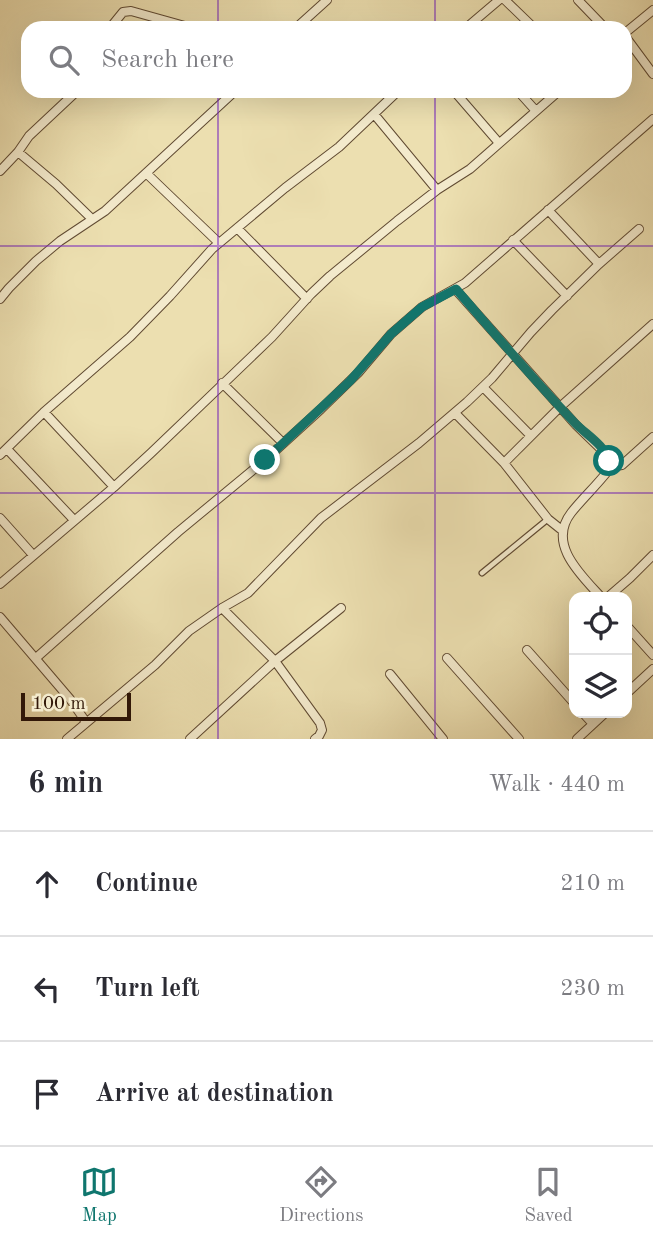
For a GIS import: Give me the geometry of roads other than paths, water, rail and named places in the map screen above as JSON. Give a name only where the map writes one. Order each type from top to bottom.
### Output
[{"type":"street","points":[[304,21],[327,0]]},
{"type":"street","points":[[475,21],[499,0]]},
{"type":"street","points":[[505,0],[527,21]]},
{"type":"street","points":[[578,0],[598,21]]},
{"type":"street","points":[[632,29],[653,10]]},
{"type":"street","points":[[116,21],[123,12],[131,11],[161,21]]},
{"type":"street","points":[[632,45],[653,74]]},
{"type":"street","points":[[0,172],[29,136],[70,98]]},
{"type":"street","points":[[0,299],[36,261],[105,211],[227,98]]},
{"type":"street","points":[[74,520],[4,452],[44,412],[130,337],[219,243],[339,147],[391,98]]},
{"type":"street","points":[[460,98],[499,143]]},
{"type":"street","points":[[524,98],[536,111]]},
{"type":"street","points":[[0,584],[114,487],[272,337],[330,276],[437,190],[470,169],[551,98]]},
{"type":"street","points":[[374,114],[437,190]]},
{"type":"street","points":[[36,658],[283,443],[358,373],[391,334],[422,307],[456,289],[482,269],[653,119]]},
{"type":"street","points":[[18,152],[92,219]]},
{"type":"street","points":[[146,173],[219,243]]},
{"type":"street","points":[[548,210],[599,264]]},
{"type":"street","points":[[237,228],[307,299]]},
{"type":"street","points":[[67,739],[155,665],[189,631],[248,593],[321,518],[455,413],[483,387],[545,317],[639,229]]},
{"type":"street","points":[[513,240],[567,296]]},
{"type":"street","points":[[456,289],[576,425],[609,457],[609,467],[601,480],[567,518],[563,531],[563,545],[569,558],[596,592]]},
{"type":"street","points":[[503,463],[560,407],[653,324]]},
{"type":"street","points":[[222,383],[283,443]]},
{"type":"street","points":[[483,387],[531,436]]},
{"type":"street","points":[[44,412],[114,487]]},
{"type":"street","points":[[455,413],[503,463],[548,519],[563,531]]},
{"type":"street","points":[[609,467],[622,465],[653,437]]},
{"type":"street","points":[[0,519],[33,555]]},
{"type":"street","points":[[614,592],[653,555]]},
{"type":"street","points":[[222,608],[275,661],[320,723],[322,730],[315,739]]},
{"type":"street","points":[[190,739],[275,661],[341,608]]},
{"type":"street","points":[[0,617],[70,699],[86,722]]},
{"type":"street","points":[[632,631],[653,654]]},
{"type":"street","points":[[527,650],[569,697]]},
{"type":"street","points":[[447,658],[519,739]]},
{"type":"street","points":[[632,688],[653,669]]},
{"type":"street","points":[[390,674],[443,739]]},
{"type":"street","points":[[588,718],[593,724]]},
{"type":"street","points":[[577,739],[600,718]]},
{"type":"lane","points":[[482,573],[548,519]]}]
